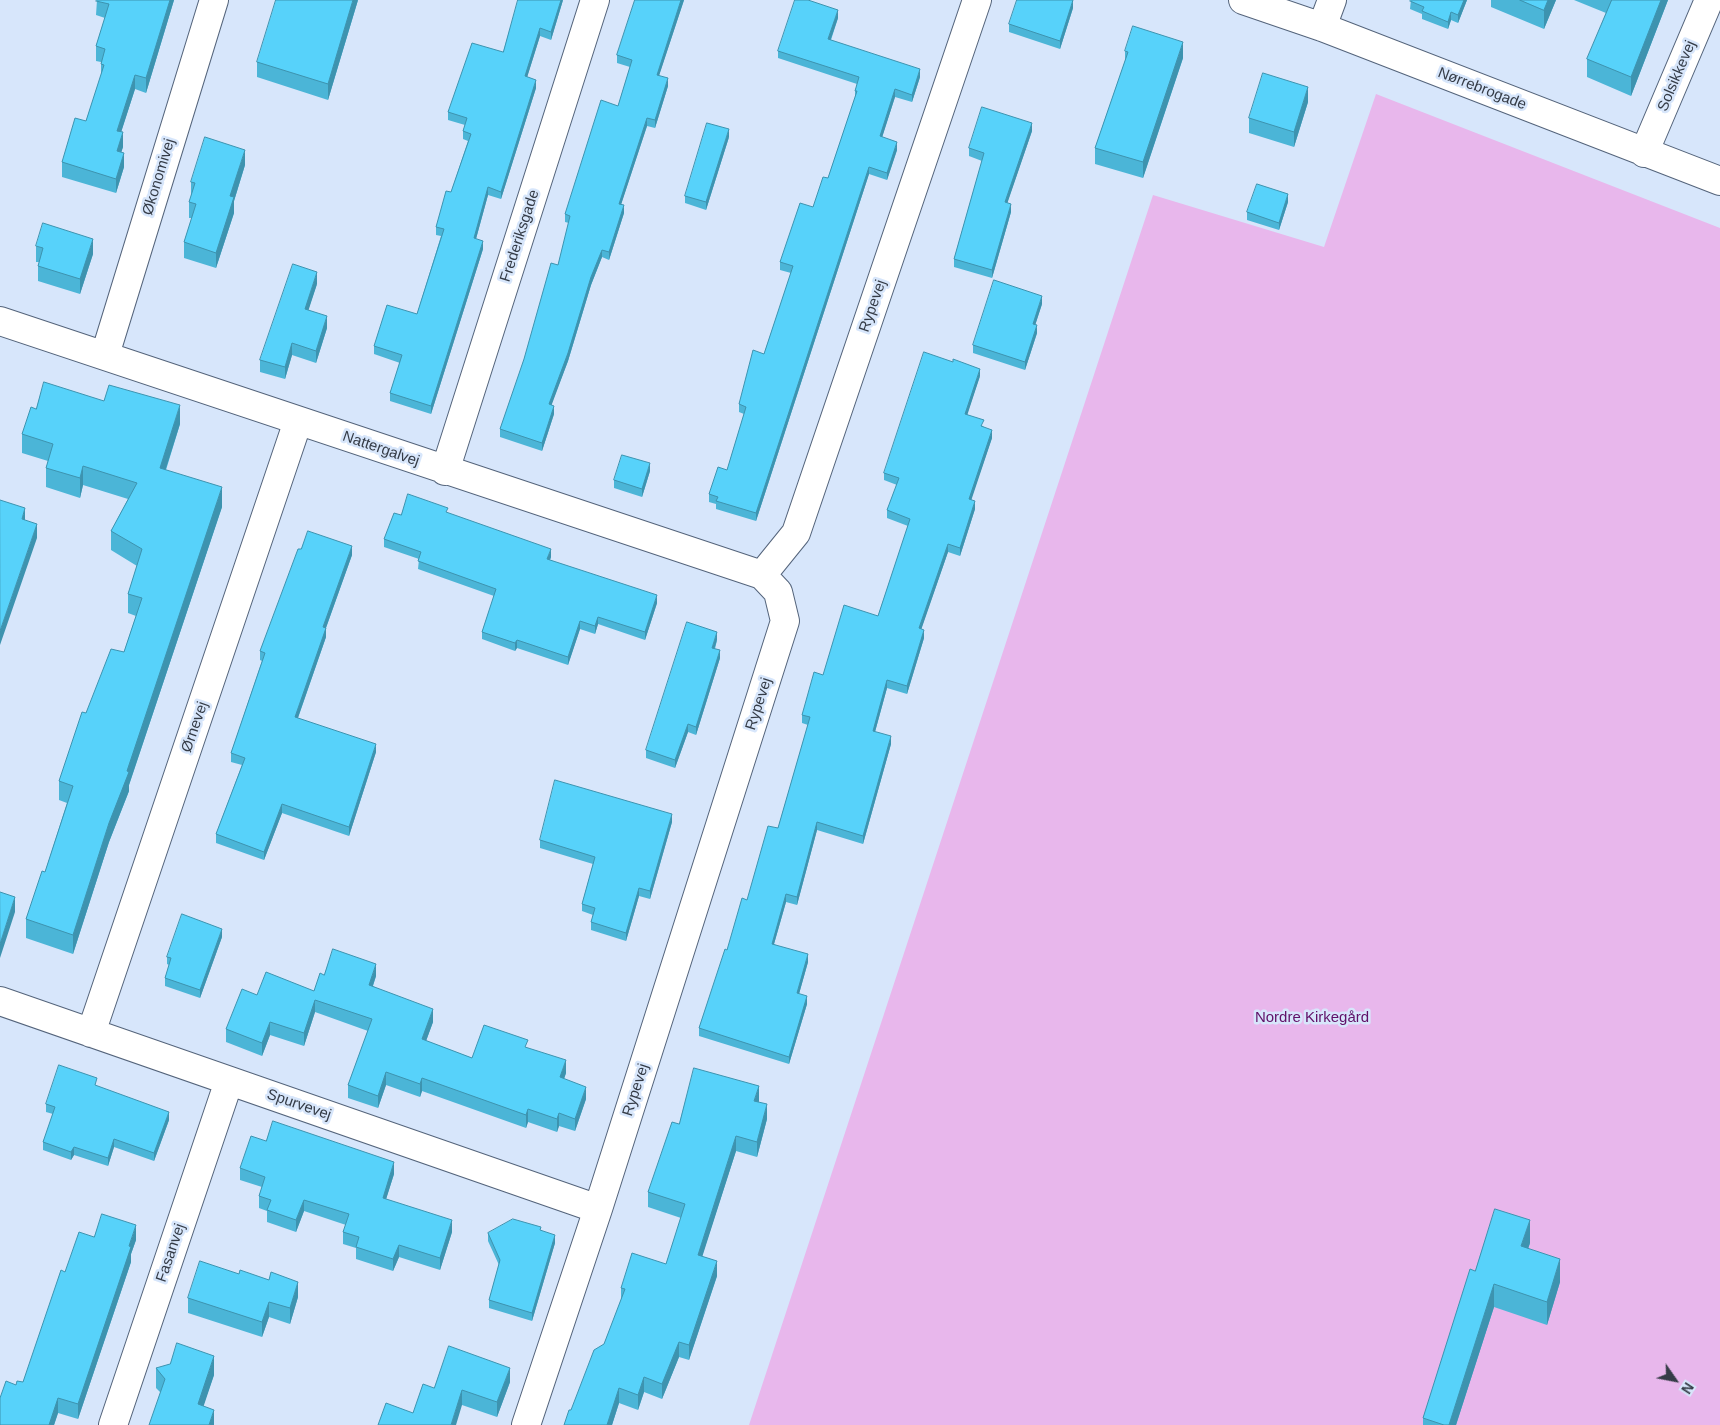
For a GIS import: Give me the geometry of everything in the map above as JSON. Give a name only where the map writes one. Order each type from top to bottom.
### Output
[{"type":"street","name":"Økonomivej","points":[[105,355],[214,0]]},
{"type":"street","name":"Frederiksgade","points":[[445,471],[595,0]]},
{"type":"street","name":"Rypevej","points":[[526,1425],[598,1209],[785,621],[778,592],[762,575],[796,533],[977,0]]},
{"type":"street","name":"Nørrebrogade","points":[[1243,0],[1322,27],[1720,181]]},
{"type":"street","points":[[1322,27],[1332,0]]},
{"type":"street","name":"Solsikkevej","points":[[1644,153],[1710,0]]},
{"type":"street","name":"Nattergalvej","points":[[0,321],[445,471],[762,575]]},
{"type":"street","name":"Ørnevej","points":[[91,1033],[298,421]]},
{"type":"street","name":"Spurvevej","points":[[0,1001],[598,1209]]},
{"type":"street","name":"Fasanvej","points":[[113,1425],[229,1081]]},
{"type":"green space","name":"Nordre Kirkegård","points":[[1376,94],[1720,228],[1720,1425],[749,1425],[1153,195],[1324,247]]},
{"type":"building","points":[[97,0],[170,0],[146,78],[135,75],[117,131],[123,132],[117,151],[124,153],[116,179],[62,162],[75,118],[86,121],[104,65],[101,64],[105,49],[96,46],[109,4]]},
{"type":"building","points":[[276,0],[353,0],[328,84],[257,62]]},
{"type":"building","points":[[518,0],[561,0],[551,32],[540,28],[525,76],[536,80],[501,192],[488,187],[474,238],[483,241],[431,406],[390,393],[402,355],[374,346],[387,305],[417,314],[444,229],[436,227],[446,191],[451,192],[471,134],[463,131],[467,118],[448,112],[472,43],[503,52]]},
{"type":"building","points":[[635,0],[681,0],[657,75],[668,78],[655,120],[647,118],[619,204],[624,205],[609,252],[602,250],[591,277],[568,353],[549,404],[554,406],[542,443],[500,429],[524,359],[551,263],[558,265],[570,216],[565,214],[601,100],[618,106],[632,60],[617,55]]},
{"type":"building","points":[[795,0],[808,0],[838,10],[828,39],[920,69],[912,95],[895,89],[880,136],[897,142],[887,173],[869,167],[756,513],[716,501],[718,497],[709,494],[718,467],[727,470],[746,407],[739,404],[753,350],[764,354],[793,266],[780,262],[800,203],[813,207],[823,177],[828,178],[857,91],[855,91],[859,77],[778,51]]},
{"type":"building","points":[[1017,0],[1073,0],[1060,41],[1009,24]]},
{"type":"building","points":[[1411,0],[1464,0],[1458,15],[1451,12],[1448,22],[1422,11],[1424,7]]},
{"type":"building","points":[[1520,0],[1548,0],[1544,10]]},
{"type":"building","points":[[1612,0],[1661,0],[1631,77],[1587,59]]},
{"type":"building","points":[[1133,26],[1183,42],[1143,162],[1095,148],[1128,52],[1125,51]]},
{"type":"building","points":[[1263,73],[1308,87],[1294,132],[1249,118]]},
{"type":"building","points":[[982,107],[1032,123],[1005,202],[1011,204],[992,270],[954,259],[984,153],[969,148]]},
{"type":"building","points":[[707,123],[729,129],[706,202],[685,196]]},
{"type":"building","points":[[205,137],[245,150],[230,196],[234,197],[216,253],[184,242],[196,204],[189,202],[195,183],[191,182]]},
{"type":"building","points":[[1257,184],[1288,194],[1279,223],[1247,212]]},
{"type":"building","points":[[43,223],[93,239],[80,279],[38,266],[43,248],[36,246]]},
{"type":"building","points":[[293,264],[317,272],[305,309],[327,316],[316,351],[292,343],[285,367],[260,360]]},
{"type":"building","points":[[994,280],[1042,296],[1033,324],[1037,325],[1025,362],[973,345]]},
{"type":"building","points":[[924,352],[953,362],[953,359],[980,369],[965,414],[984,420],[981,426],[992,430],[969,499],[975,501],[960,548],[948,544],[919,628],[924,630],[907,686],[887,680],[873,731],[891,736],[863,836],[817,822],[797,897],[786,894],[772,944],[808,954],[797,993],[807,996],[789,1057],[699,1028],[725,949],[727,950],[742,898],[747,900],[768,826],[778,828],[810,717],[802,715],[814,672],[823,675],[844,605],[878,616],[910,519],[887,510],[899,478],[884,473]]},
{"type":"building","points":[[44,382],[104,401],[109,385],[180,405],[160,468],[222,487],[127,771],[129,772],[109,823],[73,935],[26,919],[42,871],[45,872],[73,786],[59,781],[82,712],[86,713],[111,649],[124,652],[142,598],[128,594],[142,549],[111,531],[137,483],[83,466],[80,478],[46,468],[53,444],[22,434],[31,407],[36,409]]},
{"type":"building","points":[[622,455],[650,463],[642,489],[614,480]]},
{"type":"building","points":[[408,494],[448,508],[446,512],[551,549],[547,559],[657,595],[645,632],[598,617],[595,626],[580,621],[568,657],[517,640],[515,643],[482,632],[496,589],[418,561],[421,552],[384,539],[394,513],[401,515]]},
{"type":"building","points":[[0,500],[25,508],[22,519],[37,524],[0,631]]},
{"type":"building","points":[[308,531],[352,546],[323,627],[326,628],[295,717],[376,744],[349,827],[282,804],[264,852],[216,834],[245,758],[231,753],[265,653],[260,651],[298,549],[301,549]]},
{"type":"building","points":[[687,622],[717,632],[712,648],[720,650],[696,727],[688,724],[675,760],[646,750]]},
{"type":"building","points":[[555,780],[672,814],[650,891],[639,888],[626,933],[591,922],[595,908],[582,904],[595,857],[540,840]]},
{"type":"building","points":[[0,892],[15,897],[0,944]]},
{"type":"building","points":[[182,914],[222,929],[200,990],[165,978],[171,958],[167,957]]},
{"type":"building","points":[[333,949],[376,964],[369,985],[433,1009],[422,1039],[472,1058],[484,1025],[528,1040],[525,1047],[566,1060],[560,1077],[586,1087],[575,1119],[559,1113],[557,1119],[528,1109],[526,1115],[422,1078],[420,1084],[386,1072],[378,1096],[348,1085],[372,1019],[315,1000],[304,1033],[270,1022],[262,1043],[226,1029],[242,989],[257,995],[266,972],[314,991],[320,973],[324,975]]},
{"type":"building","points":[[59,1065],[97,1078],[95,1085],[169,1112],[154,1153],[114,1139],[108,1158],[74,1147],[71,1152],[43,1142],[55,1107],[46,1104]]},
{"type":"building","points":[[694,1068],[759,1086],[754,1101],[767,1104],[757,1142],[736,1136],[698,1255],[717,1261],[689,1345],[679,1342],[662,1384],[644,1377],[638,1395],[619,1388],[607,1425],[564,1425],[594,1350],[604,1344],[625,1289],[621,1288],[632,1253],[666,1264],[685,1204],[648,1192],[672,1122],[679,1124]]},
{"type":"building","points":[[273,1121],[394,1162],[383,1198],[452,1220],[440,1258],[399,1245],[393,1259],[356,1247],[359,1237],[343,1232],[349,1214],[304,1200],[296,1220],[267,1210],[271,1200],[259,1196],[265,1177],[240,1168],[251,1136],[266,1141]]},
{"type":"building","points":[[1495,1209],[1530,1220],[1521,1246],[1560,1259],[1547,1302],[1494,1284],[1449,1425],[1444,1425],[1423,1418],[1470,1269],[1475,1271]]},
{"type":"building","points":[[102,1214],[136,1225],[129,1246],[131,1247],[78,1404],[58,1398],[49,1425],[0,1425],[0,1398],[6,1381],[16,1385],[17,1381],[23,1382],[61,1270],[65,1272],[79,1232],[94,1237]]},
{"type":"building","points":[[513,1219],[541,1227],[540,1230],[555,1235],[532,1313],[489,1300],[500,1260],[488,1233]]},
{"type":"building","points":[[200,1261],[239,1274],[240,1270],[269,1280],[271,1272],[298,1282],[290,1308],[269,1302],[262,1322],[188,1298]]},
{"type":"building","points":[[177,1343],[214,1356],[198,1404],[214,1410],[209,1425],[149,1425],[165,1379],[156,1368],[170,1364]]},
{"type":"building","points":[[449,1346],[510,1368],[497,1402],[462,1390],[451,1425],[378,1425],[386,1403],[413,1413],[423,1384],[434,1388]]}]
